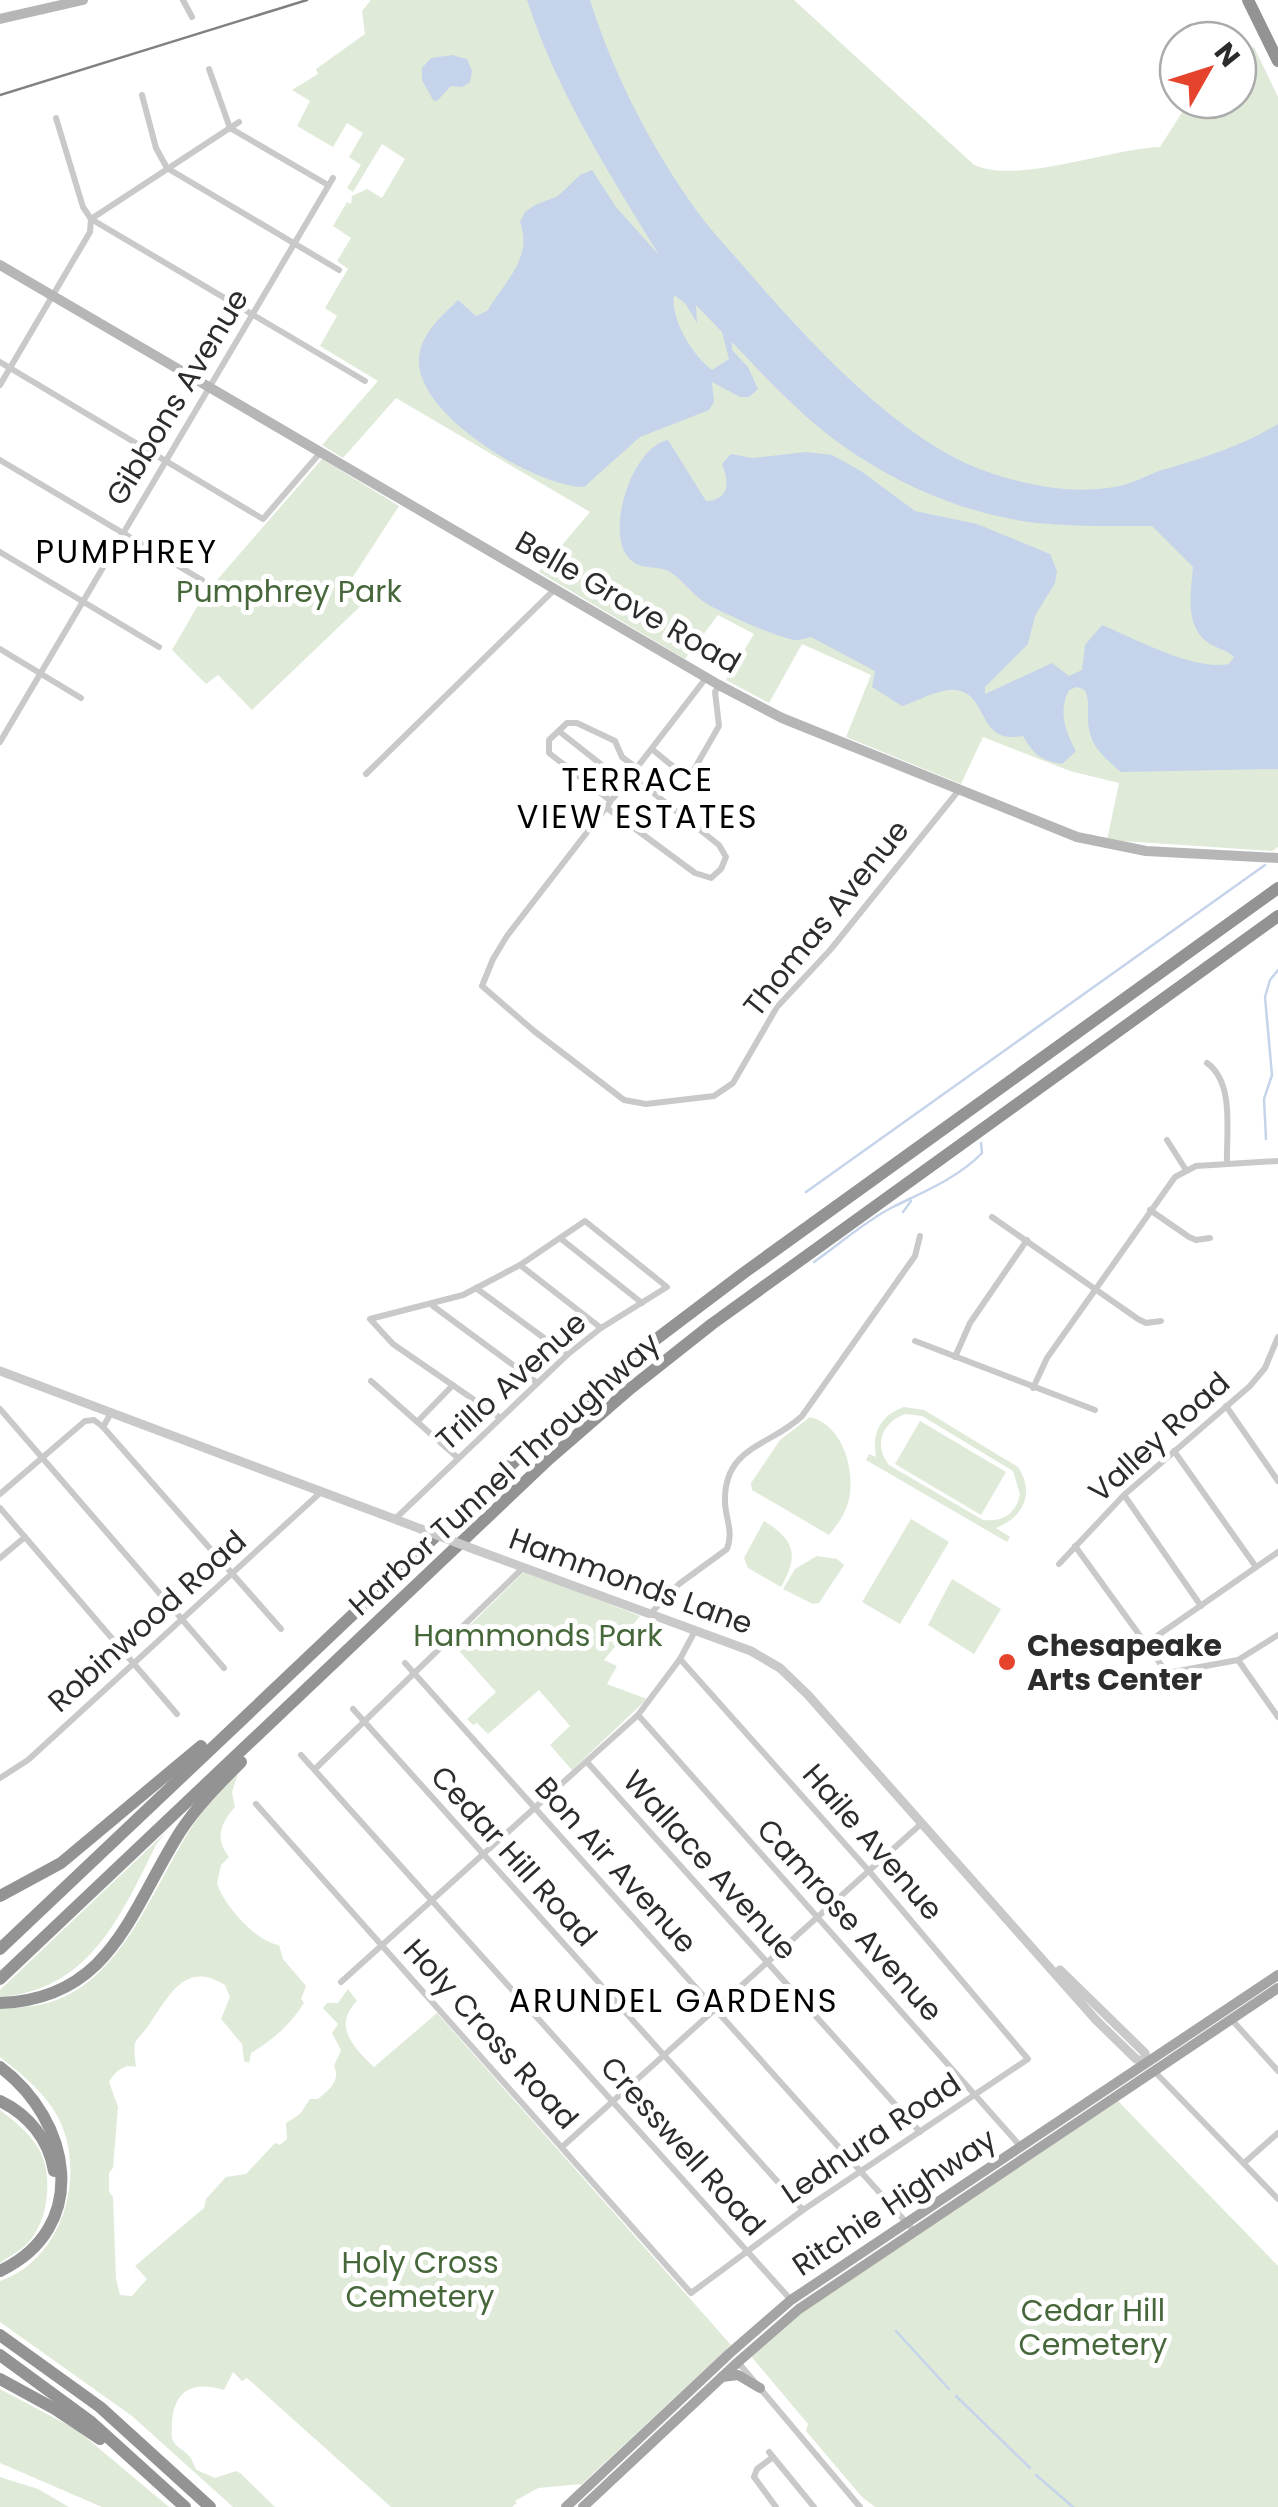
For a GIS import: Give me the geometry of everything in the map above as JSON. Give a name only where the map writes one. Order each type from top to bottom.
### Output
[{"type":"highway","points":[[1248,0],[1278,62]]},
{"type":"highway","points":[[1258,0],[1278,42]]},
{"type":"highway","name":"Harbor Tunnel Throughway","points":[[0,1948],[534,1442],[655,1340],[1278,888]]},
{"type":"highway","name":"Harbor Tunnel Throughway","points":[[0,1979],[587,1426],[682,1347],[1278,916]]},
{"type":"highway","points":[[0,2003],[33,2000],[65,1988],[104,1959],[202,1802],[411,1590]]},
{"type":"highway","points":[[0,1896],[70,1856],[245,1706],[281,1682]]},
{"type":"highway","points":[[0,2067],[34,2098],[54,2136],[62,2176],[52,2216],[33,2249],[0,2271]]},
{"type":"highway","points":[[0,2101],[20,2113],[46,2144],[54,2174],[52,2216]]},
{"type":"highway","points":[[0,2334],[78,2390],[210,2507]]},
{"type":"highway","points":[[0,2355],[90,2421],[184,2507]]},
{"type":"highway","points":[[0,2378],[75,2422],[173,2496]]},
{"type":"highway","points":[[148,2450],[220,2507]]},
{"type":"main road","points":[[0,20],[83,0]]},
{"type":"main road","name":"Belle Grove Road","points":[[0,264],[706,678],[782,718],[1102,844],[1146,852],[1278,858]]},
{"type":"main road","name":"Ritchie Highway","points":[[566,2507],[792,2300],[910,2227],[1150,2067],[1278,1975]]},
{"type":"main road","name":"Ritchie Highway","points":[[1150,2067],[1278,1988]]},
{"type":"main road","name":"Ritchie Highway","points":[[582,2507],[721,2377],[734,2357],[910,2227]]},
{"type":"main road","points":[[721,2377],[738,2375],[760,2388]]},
{"type":"street","points":[[182,0],[192,17]]},
{"type":"street","points":[[210,70],[230,128]]},
{"type":"street","points":[[142,95],[156,148],[167,168],[339,270]]},
{"type":"street","points":[[56,118],[83,207],[91,219],[365,381]]},
{"type":"street","points":[[91,219],[239,122]]},
{"type":"street","name":"Gibbons Avenue","points":[[0,742],[3,727],[40,673],[331,182],[230,128]]},
{"type":"street","points":[[0,386],[90,232],[91,219]]},
{"type":"street","points":[[0,362],[264,519],[321,452]]},
{"type":"street","points":[[0,460],[202,580]]},
{"type":"street","points":[[0,552],[160,647]]},
{"type":"street","points":[[366,774],[555,589]]},
{"type":"street","points":[[0,649],[81,698]]},
{"type":"street","points":[[609,805],[706,678]]},
{"type":"street","points":[[653,750],[680,774],[692,772],[719,726],[715,692],[719,685]]},
{"type":"street","points":[[571,722],[583,725],[615,741],[635,773],[718,845],[726,857],[711,878],[695,873],[609,805],[549,753],[549,740],[571,722]]},
{"type":"street","points":[[560,732],[626,784]]},
{"type":"street","name":"Thomas Avenue","points":[[609,805],[508,936],[482,986],[624,1100],[646,1104],[714,1096],[732,1082],[783,1000],[831,948],[959,790]]},
{"type":"street","points":[[1207,1063],[1222,1080],[1227,1164]]},
{"type":"street","points":[[1167,1140],[1186,1170]]},
{"type":"street","points":[[1033,1388],[1047,1358],[1166,1187],[1186,1170],[1278,1161]]},
{"type":"street","points":[[1150,1210],[1196,1240],[1210,1238]]},
{"type":"street","points":[[992,1217],[1138,1319],[1161,1322]]},
{"type":"street","name":"Trillo Avenue","points":[[395,1519],[566,1355],[601,1328],[667,1288],[586,1221],[560,1238]]},
{"type":"street","points":[[649,1615],[679,1584],[727,1548],[730,1533],[725,1500],[735,1464],[750,1448],[785,1430],[802,1416],[915,1256],[920,1236]]},
{"type":"street","points":[[499,1417],[393,1344],[370,1318],[432,1305],[476,1288],[560,1238],[642,1303]]},
{"type":"street","points":[[955,1357],[970,1323],[1027,1240]]},
{"type":"street","points":[[520,1264],[601,1328]]},
{"type":"street","points":[[476,1288],[566,1355]]},
{"type":"street","points":[[432,1305],[536,1382]]},
{"type":"street","name":"Valley Road","points":[[1059,1564],[1124,1496],[1259,1377],[1278,1337]]},
{"type":"street","points":[[915,1341],[1095,1410]]},
{"type":"street","points":[[1272,1352],[1278,1361]]},
{"type":"street","name":"Hammonds Lane","points":[[0,1371],[752,1652],[780,1668],[1136,2060],[1150,2067]]},
{"type":"street","points":[[371,1381],[458,1458]]},
{"type":"street","points":[[418,1420],[454,1385]]},
{"type":"street","points":[[1226,1406],[1278,1481]]},
{"type":"street","points":[[0,1409],[224,1668]]},
{"type":"street","points":[[102,1427],[111,1413]]},
{"type":"street","points":[[0,1494],[85,1421],[94,1420],[281,1629]]},
{"type":"street","points":[[1174,1451],[1256,1568]]},
{"type":"street","name":"Robinwood Road","points":[[0,1778],[28,1760],[321,1492]]},
{"type":"street","points":[[1124,1496],[1201,1606]]},
{"type":"street","points":[[0,1508],[176,1714]]},
{"type":"street","points":[[0,1558],[25,1538]]},
{"type":"street","points":[[1075,1546],[1168,1674],[1238,1660],[1278,1635]]},
{"type":"street","points":[[1144,1646],[1278,1552]]},
{"type":"street","points":[[314,1770],[523,1568]]},
{"type":"street","points":[[341,1982],[638,1715],[695,1631]]},
{"type":"street","name":"Haile Avenue","points":[[680,1658],[869,1871],[1028,2059]]},
{"type":"street","points":[[1238,1660],[1278,1717]]},
{"type":"street","name":"Bon Air Avenue","points":[[405,1664],[910,2227]]},
{"type":"street","points":[[1268,1702],[1278,1695]]},
{"type":"street","name":"Cedar Hill Road","points":[[353,1710],[802,2210]]},
{"type":"street","name":"Camrose Avenue","points":[[638,1715],[1024,2151]]},
{"type":"street","name":"Cresswell Road","points":[[301,1754],[792,2300]]},
{"type":"street","name":"Wallace Avenue","points":[[587,1762],[920,2132]]},
{"type":"street","name":"Holy Cross Road","points":[[256,1804],[692,2293]]},
{"type":"street","points":[[562,2147],[922,1823]]},
{"type":"street","name":"Hammonds Lane","points":[[1032,1945],[1070,1990],[1099,2016]]},
{"type":"street","points":[[1099,2016],[1146,2052],[1150,2067],[1278,2198]]},
{"type":"street","points":[[1231,2019],[1278,2072]]},
{"type":"street","name":"Lednura Road","points":[[692,2293],[802,2210],[1028,2059]]},
{"type":"street","points":[[1244,2164],[1278,2132]]},
{"type":"street","points":[[734,2357],[860,2507]]},
{"type":"street","points":[[776,2507],[754,2478],[771,2454],[814,2507]]},
{"type":"green space","points":[[371,0],[794,0],[973,164],[991,170],[1038,169],[1160,147],[1177,120],[1258,120],[1258,55],[1278,97],[1278,847],[1272,851],[1107,840],[1119,783],[1070,771],[983,737],[961,784],[846,737],[871,675],[802,644],[769,703],[726,680],[754,634],[718,615],[685,659],[539,572],[590,512],[396,398],[343,458],[322,445],[378,381],[320,346],[337,316],[325,308],[348,269],[337,261],[351,238],[333,226],[347,202],[351,204],[352,196],[367,189],[382,198],[405,159],[382,144],[353,192],[347,188],[361,165],[349,157],[363,133],[347,123],[333,147],[297,126],[310,101],[292,90],[318,74],[316,69],[365,34],[362,11]]},
{"type":"green space","name":"Pumphrey Park","points":[[322,459],[399,506],[349,583],[371,596],[252,710],[218,675],[206,684],[172,650],[204,595]]},
{"type":"green space","points":[[904,1407],[924,1410],[1018,1467],[1026,1486],[1024,1503],[1014,1517],[996,1528],[1010,1537],[1007,1542],[866,1460],[869,1454],[876,1457],[875,1440],[884,1420]],"holes":[[[905,1414],[922,1416],[1013,1471],[1020,1494],[1012,1512],[997,1520],[983,1520],[889,1465],[881,1442],[886,1429]]]},
{"type":"green space","points":[[810,1417],[831,1429],[848,1462],[848,1504],[829,1535],[752,1490],[751,1483],[780,1440]]},
{"type":"green space","points":[[920,1421],[1006,1472],[981,1515],[895,1464]]},
{"type":"green space","points":[[911,1519],[949,1542],[900,1624],[862,1602]]},
{"type":"green space","points":[[764,1521],[782,1535],[791,1549],[790,1566],[781,1587],[748,1568],[744,1558]]},
{"type":"green space","points":[[817,1556],[837,1559],[844,1565],[819,1603],[813,1604],[783,1589],[795,1569]]},
{"type":"green space","name":"Hammonds Park","points":[[525,1571],[640,1616],[604,1660],[617,1666],[607,1684],[647,1699],[572,1770],[550,1745],[570,1726],[539,1690],[488,1734],[467,1719],[496,1692],[452,1643]]},
{"type":"green space","points":[[952,1579],[1001,1609],[974,1654],[928,1625]]},
{"type":"green space","name":"Holy Cross Cemetery","points":[[238,1774],[232,1792],[235,1807],[221,1831],[229,1857],[221,1865],[217,1883],[242,1921],[260,1937],[279,1945],[283,1959],[306,1986],[301,1999],[304,2003],[281,2031],[251,2053],[249,2063],[244,2061],[242,2044],[221,2019],[230,1997],[225,1985],[199,1976],[189,1979],[172,1992],[136,2041],[136,2067],[124,2068],[109,2082],[118,2107],[109,2192],[113,2197],[120,2295],[132,2296],[147,2279],[135,2266],[204,2208],[206,2199],[226,2177],[246,2174],[275,2143],[280,2145],[287,2139],[286,2123],[300,2114],[310,2099],[318,2099],[333,2085],[334,2066],[341,2050],[332,2033],[338,2024],[323,2008],[327,2003],[338,2003],[348,1989],[357,2001],[346,2019],[346,2028],[353,2044],[374,2067],[437,2013],[731,2345],[582,2484],[538,2488],[515,2501],[512,2507],[391,2507],[247,2378],[242,2381],[233,2372],[224,2390],[204,2386],[182,2395],[174,2410],[172,2432],[173,2441],[197,2470],[215,2478],[236,2471],[275,2507],[233,2507],[132,2416],[0,2322],[0,2281],[22,2270],[55,2233],[65,2209],[70,2159],[55,2112],[30,2082],[0,2057],[0,2007],[39,2005],[71,1993],[98,1974],[140,1918],[198,1818]]},
{"type":"green space","points":[[166,1832],[115,1922],[80,1964],[31,1991],[0,1997],[0,1990]]},
{"type":"green space","name":"Cedar Hill Cemetery","points":[[1118,2101],[1278,2266],[1278,2507],[875,2507],[806,2431],[808,2424],[750,2355],[801,2313]]},
{"type":"green space","points":[[0,2110],[39,2149],[46,2171],[47,2195],[42,2219],[31,2239],[0,2263]]},
{"type":"green space","points":[[0,2389],[77,2430],[169,2507],[102,2507],[0,2463]]},
{"type":"green space","points":[[0,2477],[38,2489],[69,2507],[0,2507]]},
{"type":"water","points":[[527,0],[590,0],[644,127],[708,225],[796,325],[856,385],[921,437],[954,457],[1022,482],[1096,489],[1130,483],[1210,455],[1278,424],[1278,769],[1121,772],[1093,741],[1085,690],[1077,687],[1069,690],[1063,713],[1076,751],[1062,764],[1049,761],[1034,752],[1023,736],[997,733],[967,694],[943,691],[902,706],[872,687],[875,671],[811,637],[789,639],[735,618],[704,602],[670,572],[633,562],[622,544],[621,510],[634,473],[655,446],[668,440],[706,501],[719,497],[726,489],[722,464],[731,454],[752,458],[806,452],[832,455],[915,511],[977,524],[1050,554],[1057,571],[1055,583],[1035,616],[1028,644],[985,687],[985,694],[1052,663],[1069,676],[1082,670],[1085,645],[1102,625],[1199,663],[1229,664],[1234,657],[1197,631],[1191,611],[1193,567],[1152,526],[1037,523],[1004,518],[939,498],[878,468],[822,430],[732,342],[732,350],[748,367],[758,389],[749,397],[740,397],[712,382],[714,402],[709,410],[640,437],[584,487],[537,475],[509,461],[456,423],[422,379],[421,348],[434,325],[458,300],[476,316],[487,311],[520,258],[520,222],[525,212],[558,196],[580,175],[592,170],[616,207],[659,255],[586,131],[539,34]],"holes":[[[674,295],[685,303],[697,323],[696,305],[722,332],[729,359],[712,370],[679,326]]]},
{"type":"water","points":[[452,55],[467,59],[472,71],[470,82],[462,87],[451,86],[437,101],[433,100],[422,80],[422,68],[431,58]]},
{"type":"waterway","points":[[806,1192],[1265,865]]},
{"type":"waterway","points":[[1266,1139],[1264,1099],[1272,1075],[1265,997],[1278,970]]},
{"type":"waterway","points":[[814,1262],[883,1213],[962,1170],[982,1153],[981,1143]]},
{"type":"waterway","points":[[903,1212],[911,1201]]},
{"type":"waterway","points":[[896,2331],[949,2389]]},
{"type":"waterway","points":[[956,2396],[1030,2468]]},
{"type":"waterway","points":[[1036,2475],[1073,2507]]},
{"type":"tram line","points":[[0,95],[307,0]]},
{"type":"place","name":"Chesapeake Arts Center","points":[[1007,1662]]},
{"type":"district","name":"PUMPHREY","points":[[127,551]]},
{"type":"district","name":"TERRACE VIEW ESTATES","points":[[638,798]]},
{"type":"district","name":"ARUNDEL GARDENS","points":[[674,2000]]}]
